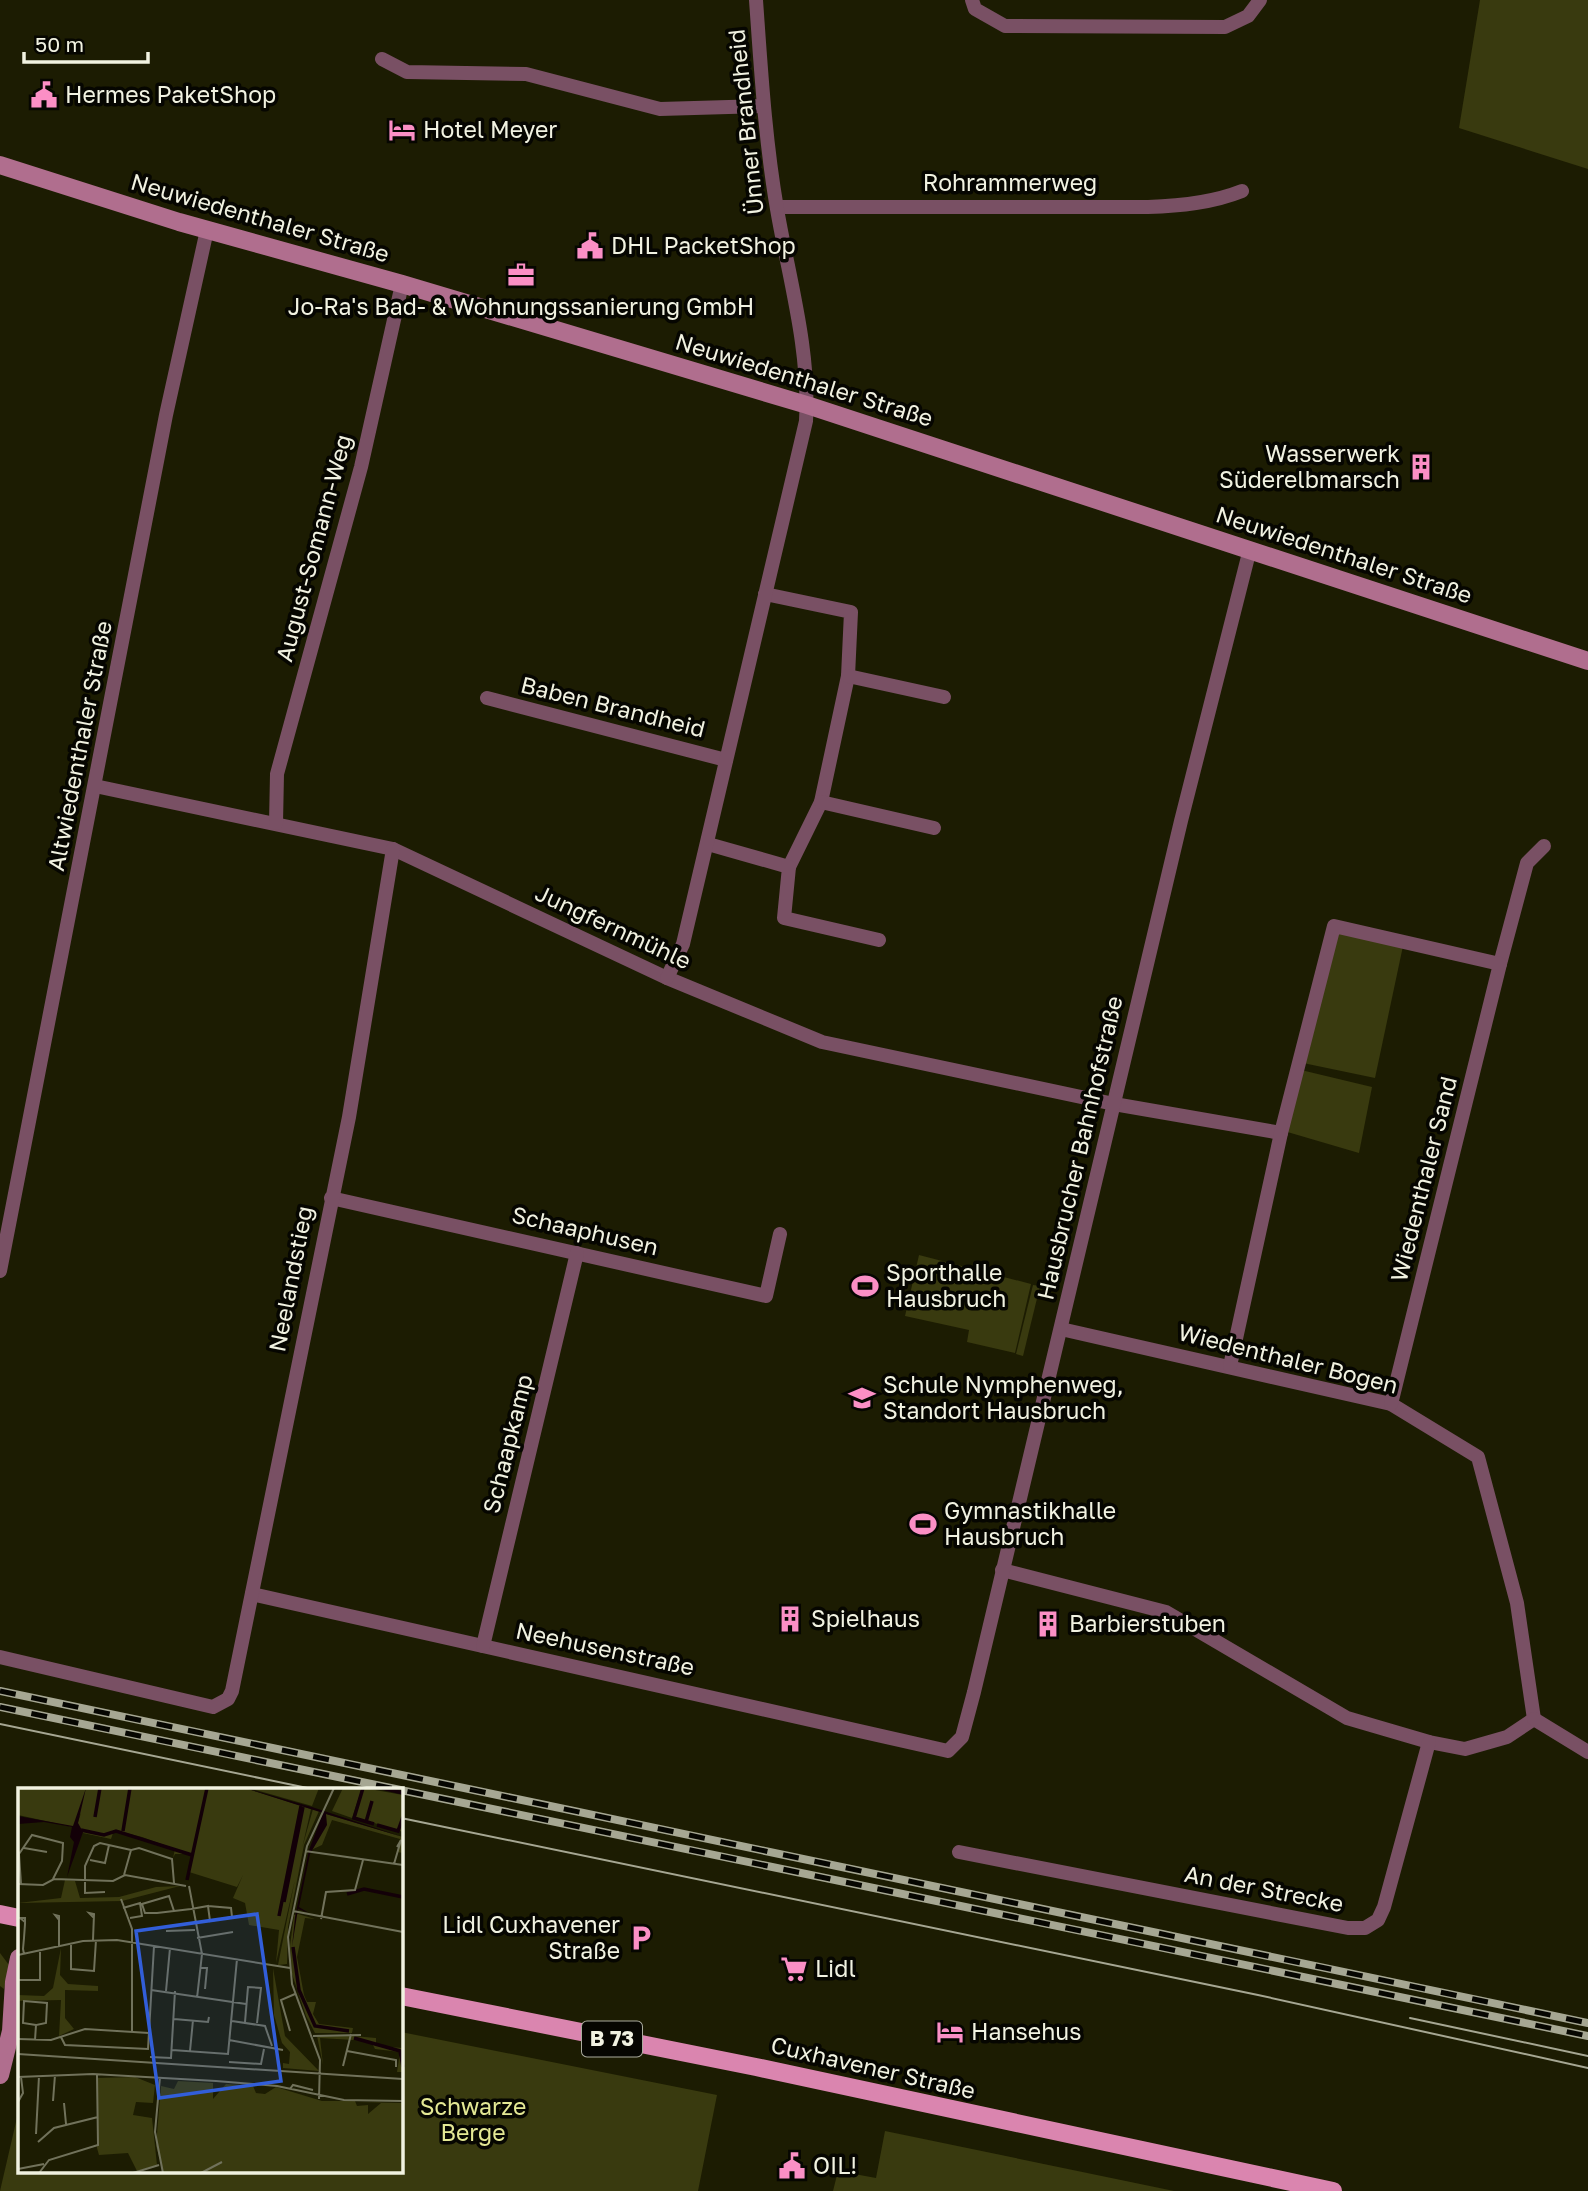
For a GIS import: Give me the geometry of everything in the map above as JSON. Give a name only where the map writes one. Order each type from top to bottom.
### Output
[{"type":"main road","points":[[0,1914],[18,1918]]},
{"type":"main road","name":"Cuxhavener Straße","points":[[402,1996],[756,2067],[1333,2191]]},
{"type":"street","name":"Ünner Brandheid","points":[[756,0],[763,106],[777,207],[804,351],[807,405]]},
{"type":"street","points":[[972,0],[975,9],[1005,26],[1225,27],[1248,16],[1260,0]]},
{"type":"street","points":[[382,59],[407,72],[526,74],[660,109],[763,106]]},
{"type":"street","name":"Neuwiedenthaler Straße","points":[[0,165],[207,230],[402,284],[807,405],[1588,661]]},
{"type":"street","name":"Rohrammerweg","points":[[777,207],[1160,206],[1224,198],[1242,191]]},
{"type":"street","name":"Altwiedenthaler Straße","points":[[0,1271],[166,415],[207,230]]},
{"type":"street","name":"August-Somann-Weg","points":[[276,823],[277,774],[360,467],[402,284]]},
{"type":"street","name":"Baben Brandheid","points":[[667,978],[683,944],[708,844],[805,431],[807,405]]},
{"type":"street","name":"Hausbrucher Bahnhofstraße","points":[[948,1751],[962,1737],[1181,821],[1250,550]]},
{"type":"street","points":[[765,594],[850,612],[848,676],[821,802],[789,867],[784,918],[879,940]]},
{"type":"street","points":[[848,676],[944,696]]},
{"type":"street","name":"Baben Brandheid","points":[[487,698],[726,760]]},
{"type":"street","name":"Jungfernmühle","points":[[95,786],[393,849],[667,978],[822,1042],[1114,1104]]},
{"type":"street","points":[[821,802],[934,828]]},
{"type":"street","points":[[708,844],[789,867]]},
{"type":"street","name":"Wiedenthaler Sand","points":[[1391,1404],[1527,863],[1544,846]]},
{"type":"street","name":"Neelandstieg","points":[[0,1657],[213,1707],[228,1699],[232,1691],[349,1117],[393,849]]},
{"type":"street","points":[[1230,1366],[1281,1133],[1335,926],[1500,964]]},
{"type":"street","points":[[1114,1104],[1281,1133]]},
{"type":"street","name":"Schaaphusen","points":[[331,1198],[766,1296],[780,1234]]},
{"type":"street","name":"Schaapkamp","points":[[483,1646],[577,1253]]},
{"type":"street","name":"Wiedenthaler Bogen","points":[[1061,1329],[1391,1404],[1478,1457],[1517,1603],[1534,1719]]},
{"type":"street","points":[[1002,1570],[1166,1612],[1347,1718],[1429,1742],[1465,1749],[1507,1737],[1534,1719],[1588,1752]]},
{"type":"street","name":"Neehusenstraße","points":[[252,1594],[948,1751]]},
{"type":"street","name":"An der Strecke","points":[[958,1852],[1305,1922],[1365,1928],[1378,1920],[1384,1907],[1429,1742]]},
{"type":"street","points":[[0,2075],[15,2023],[14,1982],[18,1963]]},
{"type":"street","points":[[0,2005],[15,2023]]},
{"type":"green space","points":[[1480,0],[1588,0],[1588,169],[1459,128]]},
{"type":"green space","points":[[1338,930],[1403,946],[1375,1078],[1303,1063]]},
{"type":"green space","points":[[1301,1070],[1372,1087],[1359,1153],[1284,1131]]},
{"type":"green space","points":[[919,1255],[1031,1284],[1015,1353],[967,1342],[969,1330],[905,1316]]},
{"type":"green space","points":[[1033,1285],[1040,1286],[1023,1356],[1016,1354]]},
{"type":"green space","points":[[0,1953],[9,1965],[4,1989],[0,1986]]},
{"type":"green space","name":"Schwarze Berge","points":[[402,2032],[717,2095],[698,2191],[0,2191],[18,2113],[18,2174],[402,2174]]},
{"type":"green space","points":[[885,2131],[1174,2191],[833,2191],[838,2171],[876,2178]]},
{"type":"tram line","points":[[0,1724],[307,1788]]},
{"type":"tram line","points":[[402,1818],[1258,1995],[1588,2068]]},
{"type":"tram line","points":[[1410,2018],[1588,2056]]},
{"type":"railway","points":[[0,1691],[1588,2023]]},
{"type":"railway","points":[[0,1707],[391,1788]]},
{"type":"railway","points":[[402,1790],[1588,2036]]},
{"type":"place","name":"Hermes PaketShop","points":[[44,95]]},
{"type":"place","name":"Hotel Meyer","points":[[402,130]]},
{"type":"place","name":"DHL PacketShop","points":[[590,246]]},
{"type":"place","name":"Jo-Ra's Bad- & Wohnungssanierung GmbH","points":[[521,275]]},
{"type":"place","name":"Wasserwerk Süderelbmarsch","points":[[1421,467]]},
{"type":"place","name":"Sporthalle Hausbruch","points":[[865,1286]]},
{"type":"place","name":"Schule Nymphenweg, Standort Hausbruch","points":[[862,1398]]},
{"type":"place","name":"Gymnastikhalle Hausbruch","points":[[923,1524]]},
{"type":"place","name":"Spielhaus","points":[[790,1619]]},
{"type":"place","name":"Barbierstuben","points":[[1048,1624]]},
{"type":"place","name":"Lidl Cuxhavener Straße","points":[[641,1938]]},
{"type":"place","name":"Lidl","points":[[794,1969]]},
{"type":"place","name":"Hansehus","points":[[950,2032]]},
{"type":"place","name":"OIL!","points":[[792,2166]]}]
